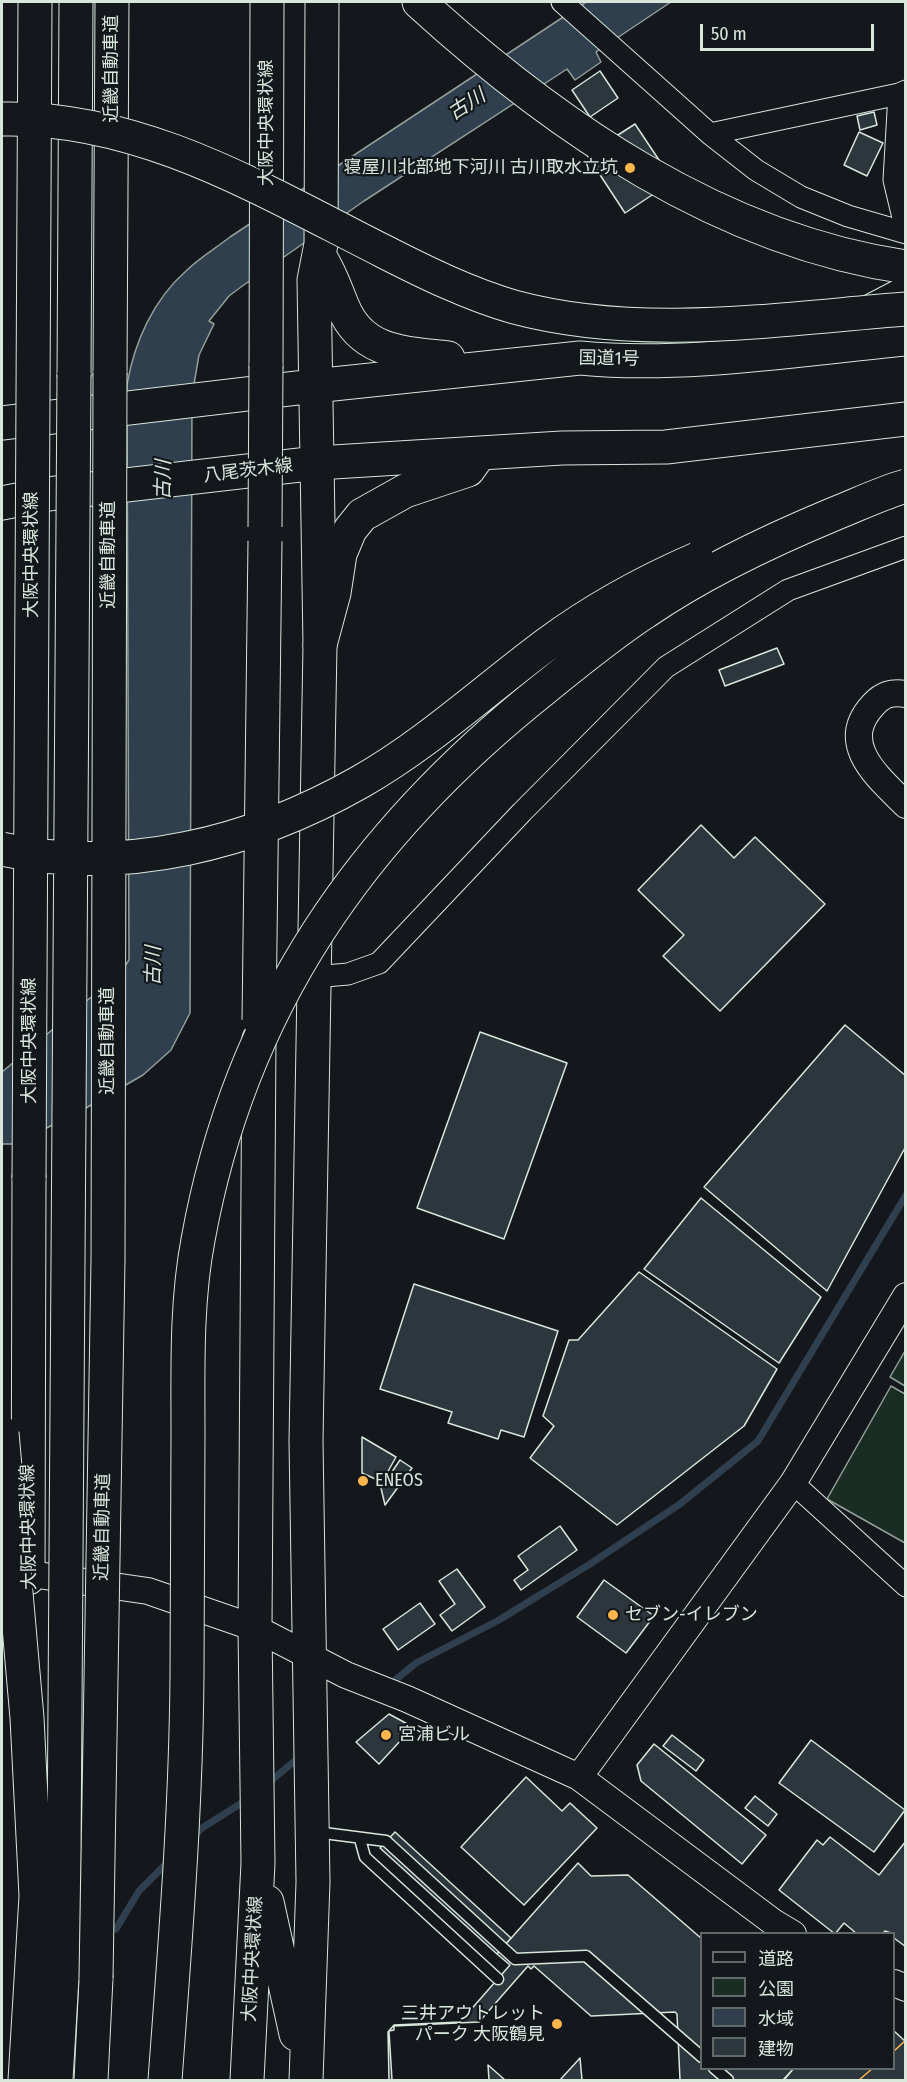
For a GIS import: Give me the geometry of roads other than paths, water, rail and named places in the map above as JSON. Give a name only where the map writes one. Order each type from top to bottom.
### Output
[{"type":"main road","name":"大阪中央環状線","points":[[24,2080],[29,1983],[27,1807],[32,1618],[14,1571],[29,1178],[35,2]]},
{"type":"main road","name":"近畿自動車道","points":[[56,2080],[62,1977],[64,1840],[73,780],[76,2]]},
{"type":"main road","name":"近畿自動車道","points":[[91,2080],[99,1853],[108,1260],[112,2]]},
{"type":"main road","name":"大阪中央環状線","points":[[247,2080],[258,1863],[255,1628],[267,2]]},
{"type":"main road","points":[[304,2080],[313,1832],[308,1656],[306,1441],[320,645],[314,280],[320,250],[322,2]]},
{"type":"main road","points":[[419,2],[519,85],[577,128],[698,200],[755,227],[814,247],[906,267]]},
{"type":"main road","points":[[2,119],[35,119],[88,124],[137,137],[243,181],[424,271],[487,297],[542,313],[601,323],[658,325],[906,309]]},
{"type":"main road","points":[[320,250],[334,279],[343,308],[353,325],[367,338],[387,350],[496,364]]},
{"type":"main road","name":"国道1号","points":[[314,386],[496,364],[580,358],[612,361],[714,356],[906,339]]},
{"type":"main road","points":[[2,423],[314,386]]},
{"type":"main road","points":[[316,463],[482,453],[666,447],[906,419]]},
{"type":"main road","points":[[320,645],[334,593],[340,554],[350,530],[362,515],[405,490],[468,470],[482,453]]},
{"type":"main road","name":"八尾茨木線","points":[[2,502],[48,494],[316,463]]},
{"type":"main road","points":[[2,849],[79,858],[126,858],[164,854],[246,833],[360,782],[412,748],[548,643],[609,603],[665,573],[732,543],[809,514],[902,487]]},
{"type":"main road","points":[[165,2080],[181,1858],[187,1718],[188,1353],[197,1242],[217,1159],[246,1072],[265,1026],[309,942],[357,874],[433,786],[508,717],[646,610],[727,563],[808,525],[902,487]]},
{"type":"main road","points":[[2,1433],[26,1707],[36,1896],[24,2080]]},
{"type":"main road","points":[[258,1863],[304,2080]]},
{"type":"street","points":[[562,2],[710,134],[756,170],[801,197],[848,216],[906,232],[894,180],[902,93],[710,134]]},
{"type":"street","points":[[803,349],[865,308],[906,286]]},
{"type":"street","points":[[314,977],[348,974],[379,963],[522,812],[666,667],[788,590],[906,547]]},
{"type":"street","points":[[906,694],[894,692],[880,697],[862,716],[858,740],[868,766],[906,805]]},
{"type":"street","points":[[579,1777],[793,1483],[906,1296]]},
{"type":"street","points":[[793,1483],[906,1586]]},
{"type":"street","points":[[14,1571],[148,1591],[255,1628],[308,1656],[579,1777],[773,1922],[790,1932]]},
{"type":"lane","points":[[313,1832],[386,1841],[514,1959],[586,1956],[700,2055]]},
{"type":"lane","points":[[360,1839],[365,1857],[498,1979]]},
{"type":"lane","points":[[716,2070],[728,2080]]},
{"type":"water","name":"古川","points":[[586,2],[671,2],[596,52],[601,62],[575,80],[567,69],[364,201],[229,296],[209,321],[214,324],[199,355],[192,396],[190,1013],[171,1050],[143,1075],[79,1112],[14,1144],[2,1144],[2,1072],[121,972],[129,960],[127,385],[140,338],[147,323],[174,283],[208,253]]},
{"type":"waterway","points":[[388,1686],[416,1663],[499,1620],[590,1564],[680,1504],[758,1441],[906,1195]]},
{"type":"waterway","points":[[268,1783],[301,1756]]},
{"type":"waterway","points":[[193,1837],[202,1828],[248,1799]]},
{"type":"waterway","points":[[116,1929],[139,1891],[168,1862]]},
{"type":"place","name":"寝屋川北部地下河川 古川取水立坑","points":[[630,168]]},
{"type":"place","name":"ENEOS","points":[[363,1481]]},
{"type":"place","name":"セブン-イレブン","points":[[613,1615]]},
{"type":"place","name":"宮浦ビル","points":[[386,1735]]},
{"type":"place","name":"三井アウトレット パーク 大阪鶴見","points":[[557,2024]]}]
